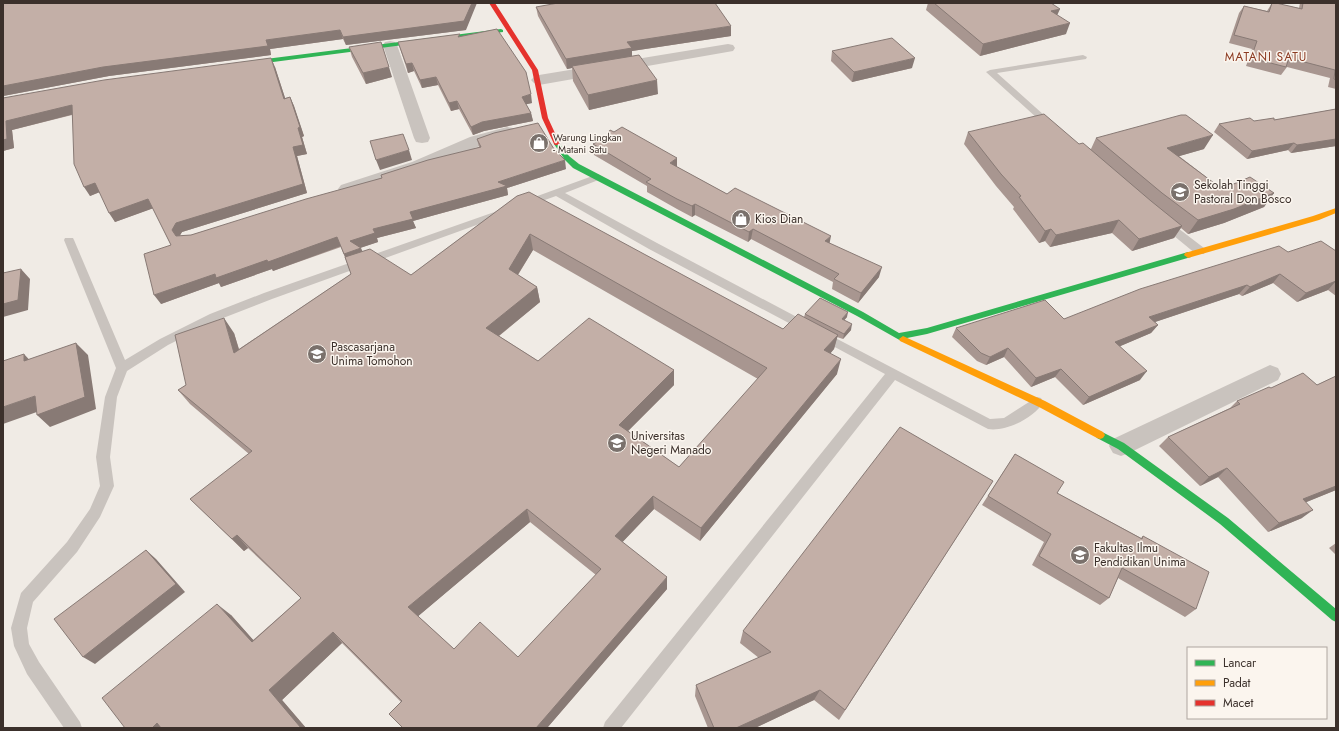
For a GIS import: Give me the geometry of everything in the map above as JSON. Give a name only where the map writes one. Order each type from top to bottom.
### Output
[{"type":"street","points":[[492,3],[535,70],[539,80],[535,127],[576,166],[860,314],[898,336],[1037,402],[1121,446],[1224,521],[1336,616]]},
{"type":"street","points":[[234,65],[510,30]]},
{"type":"street","points":[[390,45],[422,138]]},
{"type":"street","points":[[539,80],[728,48]]},
{"type":"street","points":[[332,193],[418,166],[490,136],[535,127]]},
{"type":"street","points":[[898,336],[927,331],[1316,218],[1336,210]]},
{"type":"street","points":[[1121,446],[1270,374]]},
{"type":"lane","points":[[1058,132],[990,72],[1083,56]]},
{"type":"lane","points":[[74,728],[30,662],[22,646],[19,628],[26,598],[72,547],[95,513],[107,486],[103,457],[111,397],[122,368],[164,342],[214,318],[268,296],[452,232],[598,177]]},
{"type":"lane","points":[[557,192],[653,246],[980,420],[994,425],[1002,424],[1015,418],[1037,402]]},
{"type":"lane","points":[[1160,219],[1200,251]]},
{"type":"lane","points":[[69,240],[122,368]]},
{"type":"lane","points":[[611,728],[892,373]]},
{"type":"building","points":[[3,3],[472,3],[464,21],[343,37],[340,30],[266,40],[268,46],[103,67],[3,86]]},
{"type":"building","points":[[558,3],[715,3],[731,26],[627,42],[632,48],[566,59],[536,7]]},
{"type":"building","points":[[934,3],[1051,3],[1060,9],[1051,11],[1070,23],[983,44]]},
{"type":"building","points":[[1272,3],[1302,9],[1303,3],[1336,3],[1336,80],[1334,79],[1335,70],[1289,58],[1286,67],[1251,58],[1257,41],[1234,35],[1244,6],[1269,12]]},
{"type":"building","points":[[497,29],[526,72],[531,94],[522,97],[531,113],[482,122],[471,127],[457,101],[449,103],[436,77],[420,80],[412,63],[406,64],[398,42],[460,34],[458,37]]},
{"type":"building","points":[[892,38],[915,58],[854,72],[832,51]]},
{"type":"building","points":[[381,42],[389,67],[363,73],[349,47]]},
{"type":"building","points":[[639,55],[657,80],[588,95],[572,66]]},
{"type":"building","points":[[271,58],[284,99],[290,97],[300,127],[298,128],[303,145],[293,147],[303,184],[176,223],[172,230],[176,236],[191,235],[306,199],[382,178],[381,175],[428,160],[481,147],[477,139],[494,133],[538,123],[554,149],[565,160],[498,182],[507,186],[410,212],[413,219],[373,229],[375,233],[350,241],[361,248],[344,254],[337,237],[268,262],[267,260],[216,278],[215,274],[154,295],[144,254],[171,245],[148,199],[109,213],[95,183],[84,187],[74,164],[72,105],[6,121],[7,139],[3,140],[3,98],[104,80]]},
{"type":"building","points":[[1336,109],[1336,139],[1297,145],[1294,143],[1252,151],[1219,124],[1250,118],[1254,121],[1274,118],[1274,120]]},
{"type":"building","points":[[1044,114],[1079,144],[1083,143],[1182,226],[1139,239],[1119,220],[1056,235],[1051,229],[1045,231],[1019,197],[1021,196],[1001,174],[968,132]]},
{"type":"building","points":[[1181,115],[1186,115],[1213,135],[1167,148],[1222,189],[1250,177],[1274,193],[1234,209],[1198,220],[1162,193],[1096,138]]},
{"type":"building","points":[[622,127],[677,158],[670,163],[727,194],[735,188],[831,236],[825,241],[882,267],[861,293],[834,279],[839,274],[753,229],[749,232],[695,204],[692,206],[677,199],[646,182],[651,179],[593,144],[606,137],[610,130],[614,132]]},
{"type":"building","points":[[403,134],[409,150],[376,160],[370,141]]},
{"type":"building","points":[[529,192],[783,329],[798,314],[838,335],[824,350],[841,359],[701,528],[653,496],[615,536],[667,577],[536,728],[403,728],[389,714],[402,701],[333,632],[269,690],[301,728],[161,728],[157,723],[152,728],[125,728],[102,698],[217,604],[252,642],[301,598],[237,535],[232,539],[190,499],[252,451],[178,390],[186,385],[175,335],[224,318],[234,353],[351,274],[345,257],[370,249],[411,275],[517,196]],"holes":[[[530,234],[767,368],[679,467],[619,425],[674,370],[589,318],[538,361],[486,328],[537,287],[509,269]],[[527,509],[601,569],[518,657],[480,622],[454,649],[408,607]]]},
{"type":"building","points":[[1321,241],[1336,251],[1336,281],[1306,293],[1280,274],[1250,287],[1247,285],[1149,317],[1158,325],[1115,342],[1147,371],[1089,397],[1061,369],[1036,378],[1008,348],[990,357],[981,353],[956,328],[1045,300],[1064,319],[1140,289],[1279,246],[1288,252]]},
{"type":"building","points":[[21,269],[18,300],[3,304],[3,273]]},
{"type":"building","points":[[820,298],[848,312],[842,319],[852,324],[844,334],[805,314]]},
{"type":"building","points":[[76,343],[85,397],[37,415],[35,396],[3,407],[3,361],[24,354],[24,361]]},
{"type":"building","points":[[1303,373],[1317,385],[1336,376],[1336,486],[1303,499],[1313,510],[1279,523],[1227,468],[1209,477],[1168,437],[1240,404],[1237,401],[1269,387],[1271,388]]},
{"type":"building","points":[[900,427],[993,481],[845,710],[820,690],[736,728],[714,728],[696,685],[771,652],[743,631]]},
{"type":"building","points":[[1015,454],[1064,482],[1057,493],[1142,539],[1143,536],[1209,572],[1196,609],[1122,568],[1109,598],[1039,556],[1051,534],[988,496]]},
{"type":"building","points":[[146,550],[176,584],[83,657],[54,619]]},
{"type":"traffic: fast","points":[[243,64],[501,31]]},
{"type":"traffic: fast","points":[[557,144],[567,158],[576,166],[860,314],[903,339]]},
{"type":"traffic: fast","points":[[898,336],[927,331],[1188,255]]},
{"type":"traffic: fast","points":[[1100,435],[1121,446],[1224,521],[1336,616]]},
{"type":"traffic: slow","points":[[1188,255],[1316,218],[1336,210]]},
{"type":"traffic: slow","points":[[903,339],[1042,404],[1100,435]]},
{"type":"traffic: jam","points":[[492,3],[535,70],[545,118],[557,144]]},
{"type":"place","name":"Warung Lingkan - Matani Satu","points":[[539,143]]},
{"type":"place","name":"Sekolah Tinggi Pastoral Don Bosco","points":[[1180,192]]},
{"type":"place","name":"Kios Dian","points":[[741,219]]},
{"type":"place","name":"Pascasarjana Unima Tomohon","points":[[317,354]]},
{"type":"place","name":"Universitas Negeri Manado","points":[[617,443]]},
{"type":"place","name":"Fakultas Ilmu Pendidikan Unima","points":[[1080,555]]},
{"type":"district","name":"MATANI SATU","points":[[1266,57]]}]
